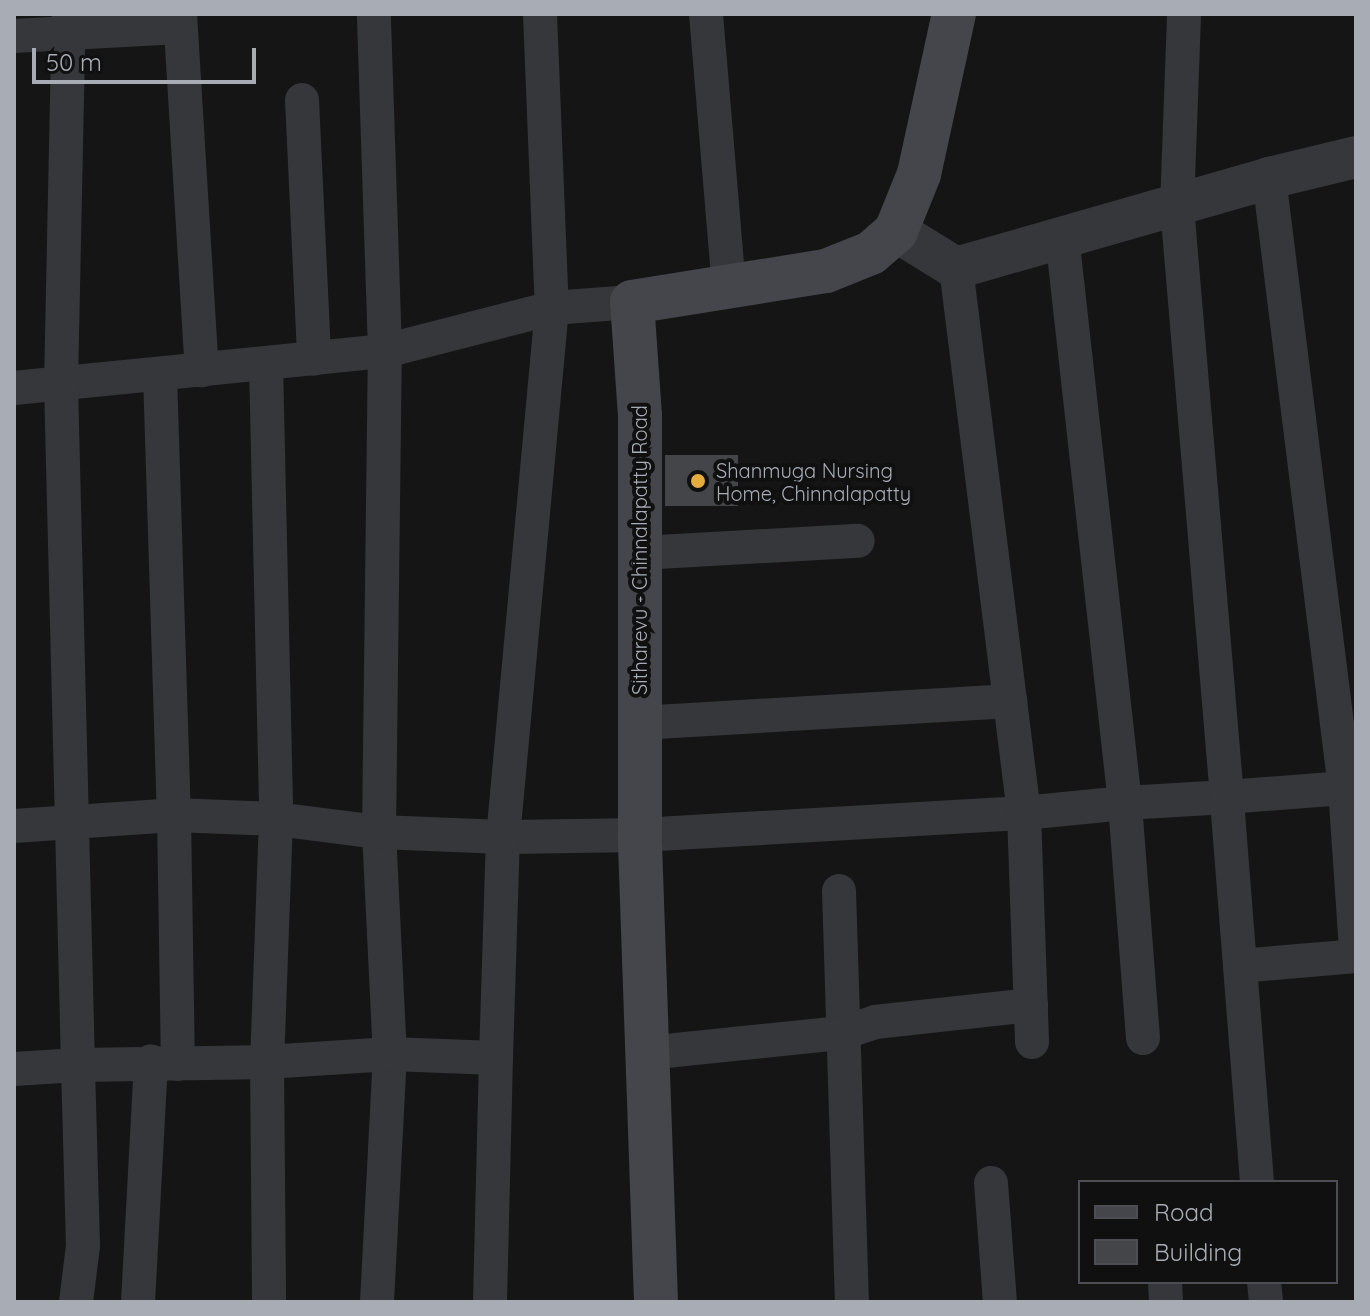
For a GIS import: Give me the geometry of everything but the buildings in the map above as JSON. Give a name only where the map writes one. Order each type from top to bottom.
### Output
[{"type":"main road","points":[[632,302],[826,271],[871,253],[896,231],[919,174],[954,14]]},
{"type":"main road","name":"Sitharevu - Chinnalapatty Road","points":[[632,302],[640,416],[640,835],[656,1302]]},
{"type":"street","points":[[374,14],[385,351],[379,832],[390,1054],[377,1302]]},
{"type":"street","points":[[490,1302],[503,837],[552,308],[540,14]]},
{"type":"street","points":[[706,14],[729,288]]},
{"type":"street","points":[[1184,14],[1177,207],[1257,1180]]},
{"type":"street","points":[[14,36],[70,23],[180,21],[202,370]]},
{"type":"street","points":[[70,23],[61,384],[83,1246],[76,1302]]},
{"type":"street","points":[[302,100],[314,359]]},
{"type":"street","points":[[896,231],[956,268],[1062,236],[1177,207],[1269,178],[1356,157]]},
{"type":"street","points":[[1269,178],[1351,788],[1356,948]]},
{"type":"street","points":[[1062,236],[1125,803],[1143,1038]]},
{"type":"street","points":[[956,268],[1024,813],[1032,1042]]},
{"type":"street","points":[[14,388],[385,351],[552,308],[632,302]]},
{"type":"street","points":[[266,364],[276,819],[267,1062],[269,1302]]},
{"type":"street","points":[[138,1302],[164,1062],[174,815],[160,374]]},
{"type":"street","points":[[640,553],[858,541]]},
{"type":"street","points":[[640,723],[1010,701]]},
{"type":"street","points":[[14,826],[174,815],[276,819],[379,832],[503,837],[640,835],[1024,813],[1351,788]]},
{"type":"street","points":[[839,891],[852,1302]]},
{"type":"street","points":[[1240,966],[1356,956]]},
{"type":"street","points":[[647,1053],[842,1033],[875,1022],[1031,1005]]},
{"type":"street","points":[[14,1069],[164,1062],[267,1062],[390,1054],[496,1058]]},
{"type":"street","points":[[991,1183],[1000,1302]]},
{"type":"place","name":"Shanmuga Nursing Home, Chinnalapatty","points":[[698,481]]}]
